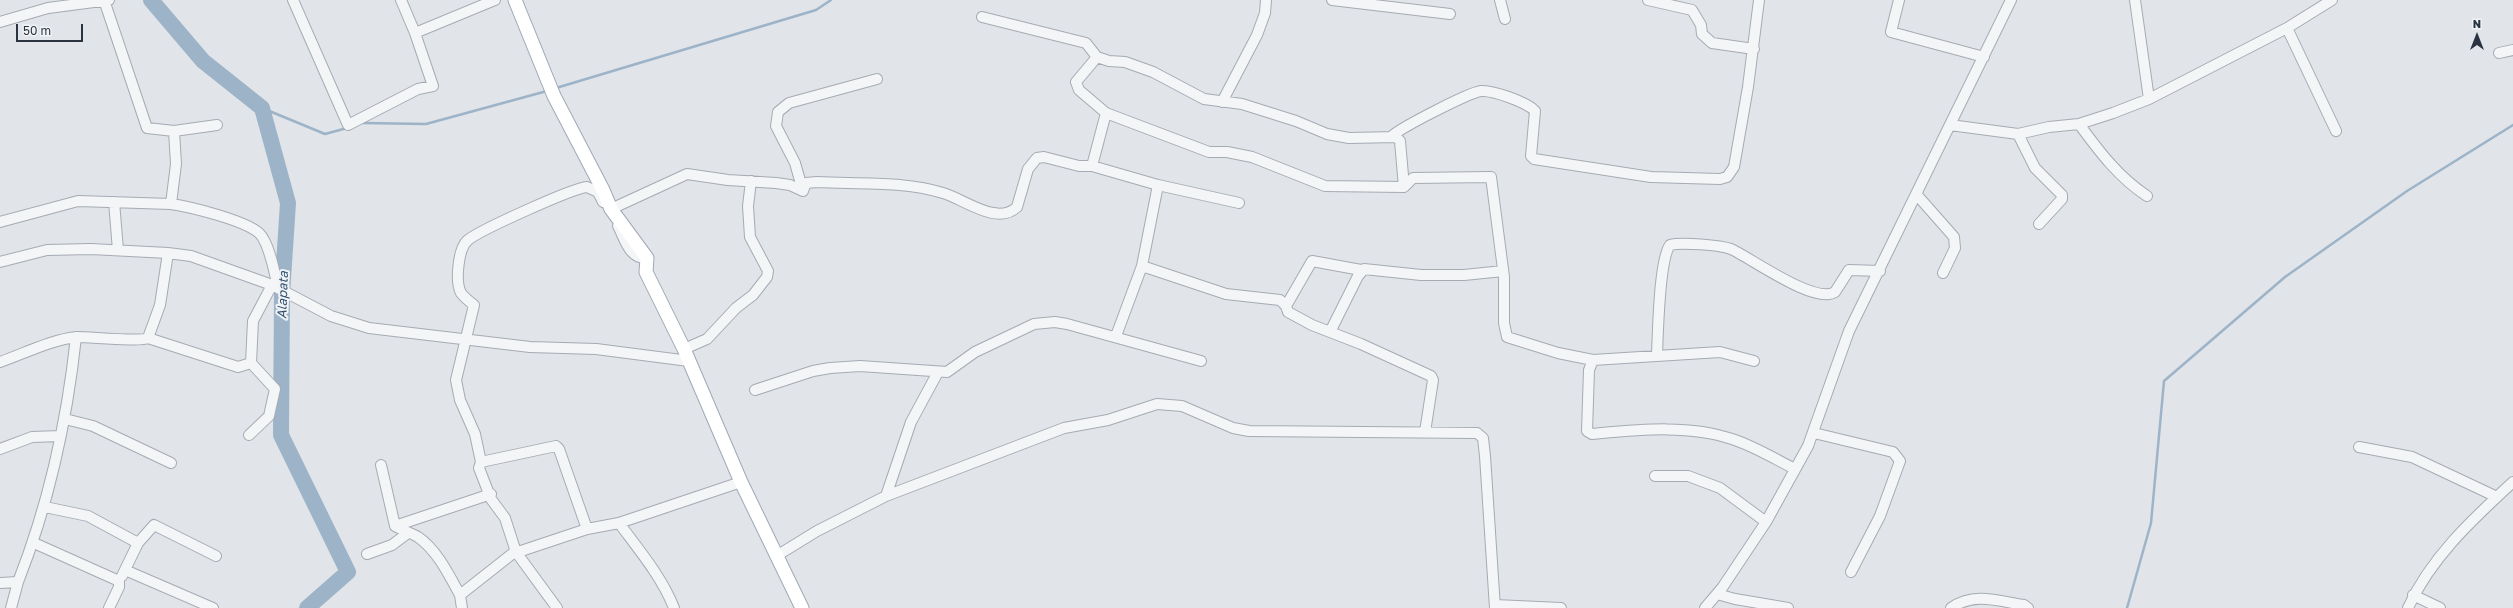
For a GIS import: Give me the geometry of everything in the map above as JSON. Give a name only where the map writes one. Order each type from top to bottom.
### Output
[{"type":"main road","points":[[515,0],[554,96],[603,190],[611,209],[647,258],[646,272],[686,355],[741,482],[778,555],[802,608]]},
{"type":"street","points":[[293,0],[348,125],[418,88],[433,86],[415,33],[400,0]]},
{"type":"street","points":[[415,33],[495,0]]},
{"type":"street","points":[[1222,102],[1257,35],[1265,13],[1266,0]]},
{"type":"street","points":[[1332,0],[1367,2],[1450,14]]},
{"type":"street","points":[[1500,0],[1505,19]]},
{"type":"street","points":[[1648,0],[1692,10],[1701,25],[1702,34],[1712,43],[1754,49]]},
{"type":"street","points":[[1392,136],[1400,128],[1462,98],[1486,91],[1495,92],[1534,111],[1531,156],[1534,159],[1651,177],[1720,179],[1727,177],[1734,167],[1754,49],[1759,0]]},
{"type":"street","points":[[1899,0],[1891,32],[1984,57]]},
{"type":"street","points":[[1706,608],[1718,594],[1766,522],[1814,433],[1849,331],[1880,271],[2011,0]]},
{"type":"street","points":[[2135,0],[2149,98]]},
{"type":"street","points":[[1950,125],[2018,134],[2049,127],[2078,124],[2149,98],[2287,28],[2332,0]]},
{"type":"street","points":[[0,22],[48,8],[106,1],[147,128],[174,131],[217,125]]},
{"type":"street","points":[[982,17],[1086,43],[1097,57],[1109,61],[1125,62],[1153,72],[1194,95],[1222,102],[1242,104],[1336,136],[1363,138],[1392,136],[1400,142],[1404,187]]},
{"type":"street","points":[[2287,28],[2336,132]]},
{"type":"street","points":[[2499,53],[2513,50]]},
{"type":"street","points":[[1097,57],[1076,84],[1079,90],[1106,112],[1209,152],[1227,152],[1252,157],[1317,184],[1334,187],[1404,187],[1413,178],[1491,176],[1503,271],[1504,323],[1508,338],[1558,353],[1593,360],[1720,352],[1754,361]]},
{"type":"street","points":[[803,191],[796,163],[776,126],[778,112],[789,103],[877,78]]},
{"type":"street","points":[[1092,166],[1106,112]]},
{"type":"street","points":[[2078,124],[2108,162],[2134,187],[2147,196]]},
{"type":"street","points":[[171,204],[176,164],[174,131]]},
{"type":"street","points":[[2018,134],[2035,168],[2062,195],[2062,199],[2039,224]]},
{"type":"street","points":[[803,191],[806,183],[817,182],[904,186],[941,192],[973,206],[997,214],[1007,213],[1017,207],[1028,169],[1036,158],[1044,157],[1079,166],[1092,166],[1158,185],[1239,203]]},
{"type":"street","points":[[611,209],[650,192],[680,176],[790,185],[803,191]]},
{"type":"street","points":[[0,262],[47,250],[118,250],[191,256],[275,286],[331,316],[369,328],[551,348],[596,349],[686,355],[707,339],[736,308],[753,295],[767,277],[768,271],[750,237],[748,206],[751,181]]},
{"type":"street","points":[[1116,336],[1142,266],[1158,185]]},
{"type":"street","points":[[557,608],[516,552],[505,518],[491,499],[491,494],[479,468],[481,462],[475,434],[460,400],[456,380],[474,305],[461,294],[458,286],[460,256],[467,241],[551,199],[582,187],[598,192],[633,254],[640,258],[647,258]]},
{"type":"street","points":[[1917,195],[1954,237],[1955,248],[1944,273]]},
{"type":"street","points":[[0,222],[78,201],[171,204],[238,221],[259,233],[273,265],[275,286],[253,321],[251,363],[275,389],[269,416],[249,435]]},
{"type":"street","points":[[114,202],[118,250]]},
{"type":"street","points":[[1657,355],[1664,268],[1667,249],[1670,245],[1682,243],[1729,248],[1804,289],[1827,294],[1835,292],[1849,270],[1880,271]]},
{"type":"street","points":[[148,338],[160,305],[168,253]]},
{"type":"street","points":[[1286,306],[1313,260],[1361,270],[1368,269],[1421,274],[1464,275],[1503,271]]},
{"type":"street","points":[[1142,266],[1226,294],[1280,300],[1286,306],[1289,314],[1361,344],[1431,376],[1433,380],[1425,432]]},
{"type":"street","points":[[1330,332],[1361,270]]},
{"type":"street","points":[[755,390],[813,371],[830,368],[860,366],[947,372],[976,352],[1034,324],[1043,322],[1067,324],[1116,336],[1201,361]]},
{"type":"street","points":[[0,362],[76,338],[124,338],[137,341],[148,338],[238,367],[251,363]]},
{"type":"street","points":[[11,608],[18,582],[34,543],[45,507],[65,419],[76,338]]},
{"type":"street","points":[[1593,360],[1589,370],[1587,432],[1688,431],[1718,435],[1733,439],[1795,469]]},
{"type":"street","points":[[886,496],[911,422],[938,372]]},
{"type":"street","points":[[778,555],[817,531],[886,496],[1064,428],[1108,420],[1157,404],[1182,406],[1240,430],[1477,433],[1483,438],[1495,607],[1561,608]]},
{"type":"street","points":[[65,419],[93,426],[171,463]]},
{"type":"street","points":[[1814,433],[1893,452],[1900,461],[1880,516],[1852,572]]},
{"type":"street","points":[[0,449],[32,437],[60,436]]},
{"type":"street","points":[[481,462],[556,446],[559,449],[587,529]]},
{"type":"street","points":[[2359,447],[2412,457],[2497,497]]},
{"type":"street","points":[[381,465],[395,526],[418,537],[430,549],[444,567],[460,595],[462,608]]},
{"type":"street","points":[[1655,476],[1688,476],[1720,488],[1766,522]]},
{"type":"street","points":[[460,595],[516,552],[587,529],[619,523],[741,482]]},
{"type":"street","points":[[2408,608],[2413,595],[2450,542],[2513,482]]},
{"type":"street","points":[[395,526],[491,494]]},
{"type":"street","points":[[45,507],[88,516],[138,544]]},
{"type":"street","points":[[619,523],[669,594],[674,608]]},
{"type":"street","points":[[109,608],[119,587],[119,581],[138,544],[154,524],[216,556]]},
{"type":"street","points":[[367,554],[392,545],[408,533]]},
{"type":"street","points":[[34,543],[119,581]]},
{"type":"street","points":[[125,570],[213,608]]},
{"type":"street","points":[[0,583],[18,582]]},
{"type":"street","points":[[1718,594],[1736,604],[1788,608]]},
{"type":"street","points":[[2413,595],[2440,608]]},
{"type":"street","points":[[1951,608],[1962,601],[1973,598],[2024,605],[2028,608]]},
{"type":"waterway","name":"Alapata","points":[[151,0],[203,61],[262,108],[288,203],[282,294],[281,435],[348,572],[307,608]]},
{"type":"waterway","points":[[556,88],[816,10],[831,0]]},
{"type":"waterway","points":[[363,123],[426,124],[547,91]]},
{"type":"waterway","points":[[262,108],[325,134],[347,128]]},
{"type":"waterway","points":[[2127,608],[2151,523],[2164,381],[2285,277],[2407,191],[2513,125]]}]
